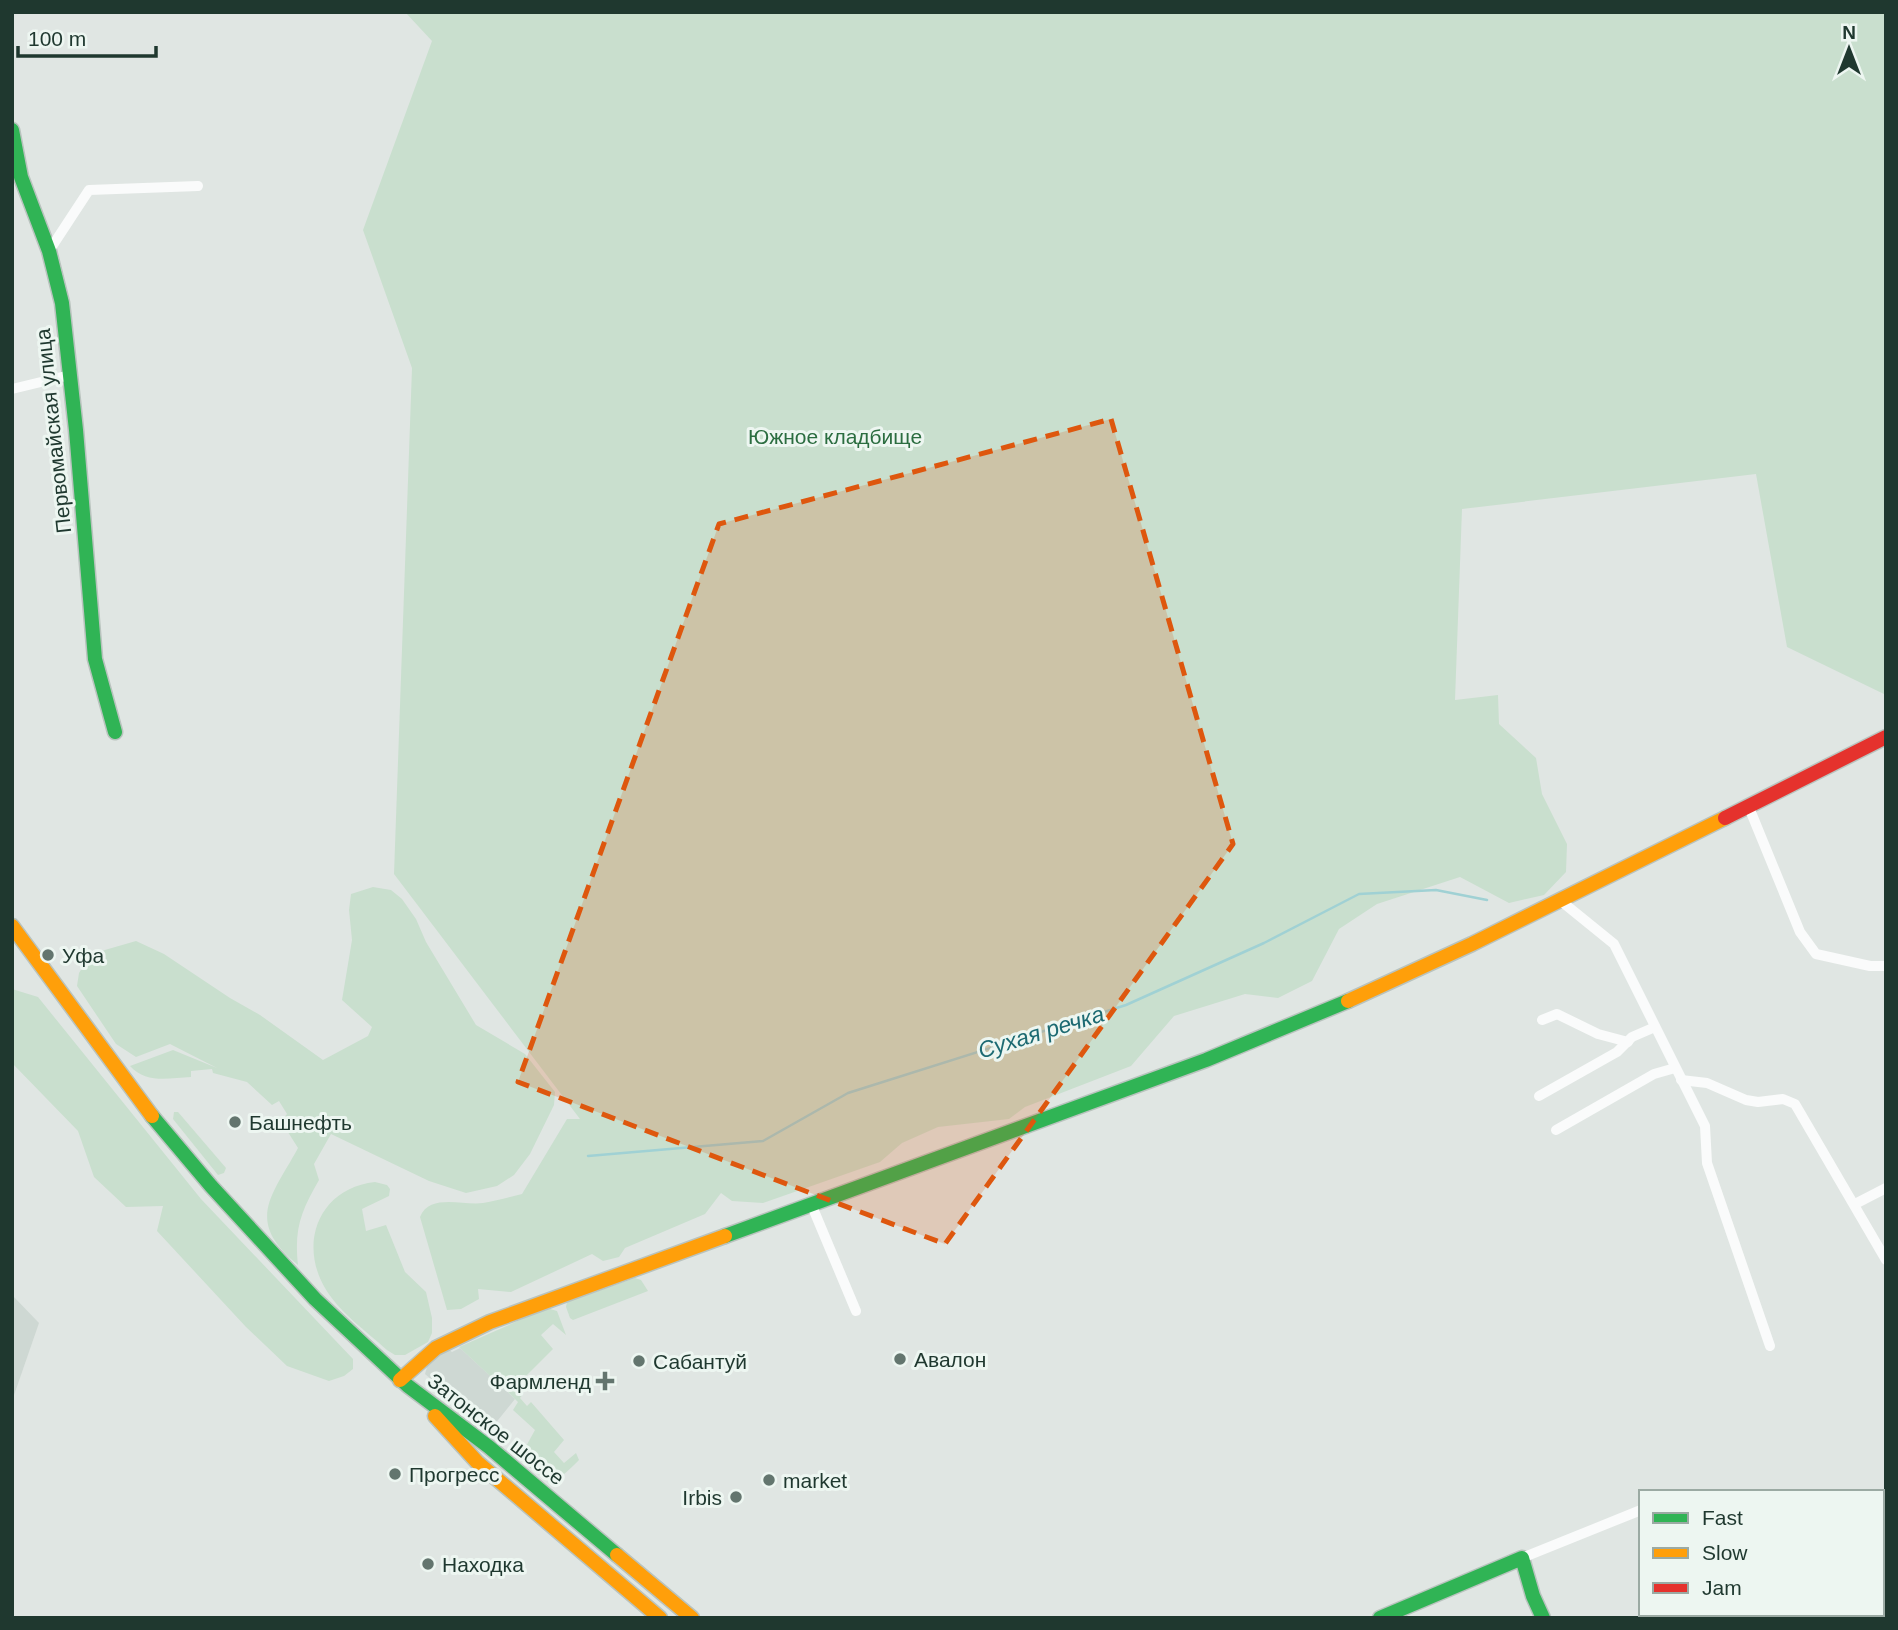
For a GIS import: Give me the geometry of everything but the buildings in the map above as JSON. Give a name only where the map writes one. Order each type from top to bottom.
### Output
[{"type":"main road","name":"Первомайская улица","points":[[12,130],[17,178],[49,251],[62,303],[95,659],[115,732]]},
{"type":"main road","points":[[12,926],[150,1114],[211,1186],[307,1290],[404,1383],[429,1353],[469,1331],[1206,1060],[1355,998],[1561,901],[1886,737]]},
{"type":"main road","name":"Затонское шоссе","points":[[404,1383],[489,1447],[694,1618]]},
{"type":"main road","name":"Затонское шоссе","points":[[404,1383],[477,1462],[660,1618]]},
{"type":"main road","points":[[1380,1618],[1522,1558],[1533,1597],[1543,1618]]},
{"type":"street","points":[[49,251],[89,190],[198,186]]},
{"type":"street","points":[[12,389],[70,375]]},
{"type":"street","points":[[1748,805],[1800,932],[1816,954],[1870,966],[1886,966]]},
{"type":"street","points":[[1561,901],[1614,944],[1705,1126],[1707,1163],[1770,1346]]},
{"type":"street","points":[[1542,1020],[1557,1014],[1598,1034],[1628,1042]]},
{"type":"street","points":[[1539,1096],[1617,1052],[1632,1037],[1655,1027]]},
{"type":"street","points":[[1556,1130],[1654,1074],[1675,1068]]},
{"type":"street","points":[[1681,1080],[1707,1083],[1746,1100],[1783,1100],[1795,1104],[1886,1260]]},
{"type":"street","points":[[1854,1205],[1886,1188]]},
{"type":"street","points":[[812,1206],[856,1311]]},
{"type":"street","points":[[1522,1558],[1636,1511]]},
{"type":"highlighted area","points":[[1111,419],[1233,844],[945,1244],[518,1082],[719,524]]},
{"type":"shaded area","points":[[12,1295],[39,1323],[12,1401]]},
{"type":"shaded area","points":[[447,1348],[452,1352],[460,1348],[515,1399],[490,1430],[425,1374],[427,1367]]},
{"type":"green space","name":"Южное кладбище","points":[[405,12],[1886,12],[1886,695],[1787,647],[1756,474],[1462,509],[1455,700],[1498,695],[1499,724],[1536,758],[1542,794],[1567,844],[1566,872],[1544,895],[1509,903],[1460,877],[1377,904],[1339,929],[1312,981],[1278,998],[1245,994],[1174,1016],[1131,1066],[1025,1107],[1009,1119],[938,1127],[902,1143],[880,1162],[763,1203],[732,1201],[721,1193],[705,1214],[625,1248],[619,1257],[603,1261],[592,1254],[511,1292],[478,1289],[479,1299],[461,1309],[447,1310],[420,1217],[431,1205],[439,1203],[483,1203],[522,1194],[567,1119],[580,1119],[394,874],[412,368],[363,230],[432,41]]},
{"type":"green space","points":[[373,887],[391,890],[402,899],[476,1025],[525,1054],[555,1092],[554,1105],[530,1154],[514,1175],[497,1186],[466,1193],[429,1181],[331,1134],[314,1164],[319,1180],[300,1221],[298,1265],[281,1249],[267,1221],[272,1195],[298,1148],[281,1121],[287,1114],[279,1101],[272,1105],[247,1082],[213,1073],[212,1069],[191,1071],[191,1077],[166,1079],[151,1078],[136,1072],[130,1066],[173,1050],[217,1068],[170,1044],[136,1057],[116,1044],[77,986],[79,973],[91,954],[136,941],[164,954],[260,1015],[323,1060],[368,1036],[372,1027],[342,1000],[352,940],[349,910],[351,894]]},
{"type":"green space","points":[[12,989],[38,997],[201,1199],[353,1359],[353,1369],[344,1376],[329,1381],[287,1366],[246,1327],[157,1231],[163,1206],[126,1207],[94,1177],[78,1131],[12,1063]]},
{"type":"green space","points":[[174,1112],[178,1112],[226,1168],[224,1173],[218,1175],[173,1119]]},
{"type":"green space","points":[[375,1182],[387,1185],[390,1189],[389,1196],[362,1209],[366,1231],[386,1225],[405,1272],[426,1292],[432,1318],[432,1333],[428,1342],[405,1355],[395,1355],[387,1350],[338,1305],[325,1288],[317,1270],[314,1253],[314,1236],[319,1220],[328,1206],[356,1186]]},
{"type":"green space","points":[[635,1278],[641,1280],[648,1291],[573,1320],[570,1318],[567,1302]]},
{"type":"green space","points":[[547,1308],[557,1311],[566,1335],[553,1324],[541,1335],[553,1349],[517,1385],[523,1394],[520,1398],[527,1406],[531,1402],[564,1440],[554,1452],[564,1463],[576,1453],[579,1460],[555,1479],[544,1477],[519,1459],[535,1430],[513,1410],[518,1402],[508,1392],[510,1389],[507,1386],[504,1389],[459,1347]]},
{"type":"waterway","name":"Сухая речка","points":[[588,1156],[763,1141],[848,1093],[1126,1005],[1264,943],[1359,894],[1436,890],[1487,900]]},
{"type":"traffic: fast","points":[[12,130],[21,177],[49,251],[62,303],[76,430],[95,659],[115,732]]},
{"type":"traffic: fast","points":[[725,1236],[1206,1060],[1348,1001]]},
{"type":"traffic: fast","points":[[152,1116],[211,1186],[315,1299],[408,1386],[489,1447],[617,1555]]},
{"type":"traffic: fast","points":[[1380,1618],[1522,1558],[1533,1596],[1543,1618]]},
{"type":"traffic: slow","points":[[1348,1001],[1472,944],[1725,818]]},
{"type":"traffic: slow","points":[[12,926],[152,1116]]},
{"type":"traffic: slow","points":[[400,1380],[436,1348],[490,1322],[725,1236]]},
{"type":"traffic: slow","points":[[435,1416],[477,1462],[660,1618]]},
{"type":"traffic: slow","points":[[617,1555],[692,1618]]},
{"type":"traffic: jam","points":[[1725,818],[1886,737]]},
{"type":"place","name":"Уфа","points":[[48,955]]},
{"type":"place","name":"Башнефть","points":[[235,1122]]},
{"type":"place","name":"Авалон","points":[[900,1359]]},
{"type":"place","name":"Сабантуй","points":[[639,1361]]},
{"type":"place","name":"Фармленд","points":[[605,1381]]},
{"type":"place","name":"Прогресс","points":[[395,1474]]},
{"type":"place","name":"market","points":[[769,1480]]},
{"type":"place","name":"Irbis","points":[[736,1497]]},
{"type":"place","name":"Находка","points":[[428,1564]]}]
